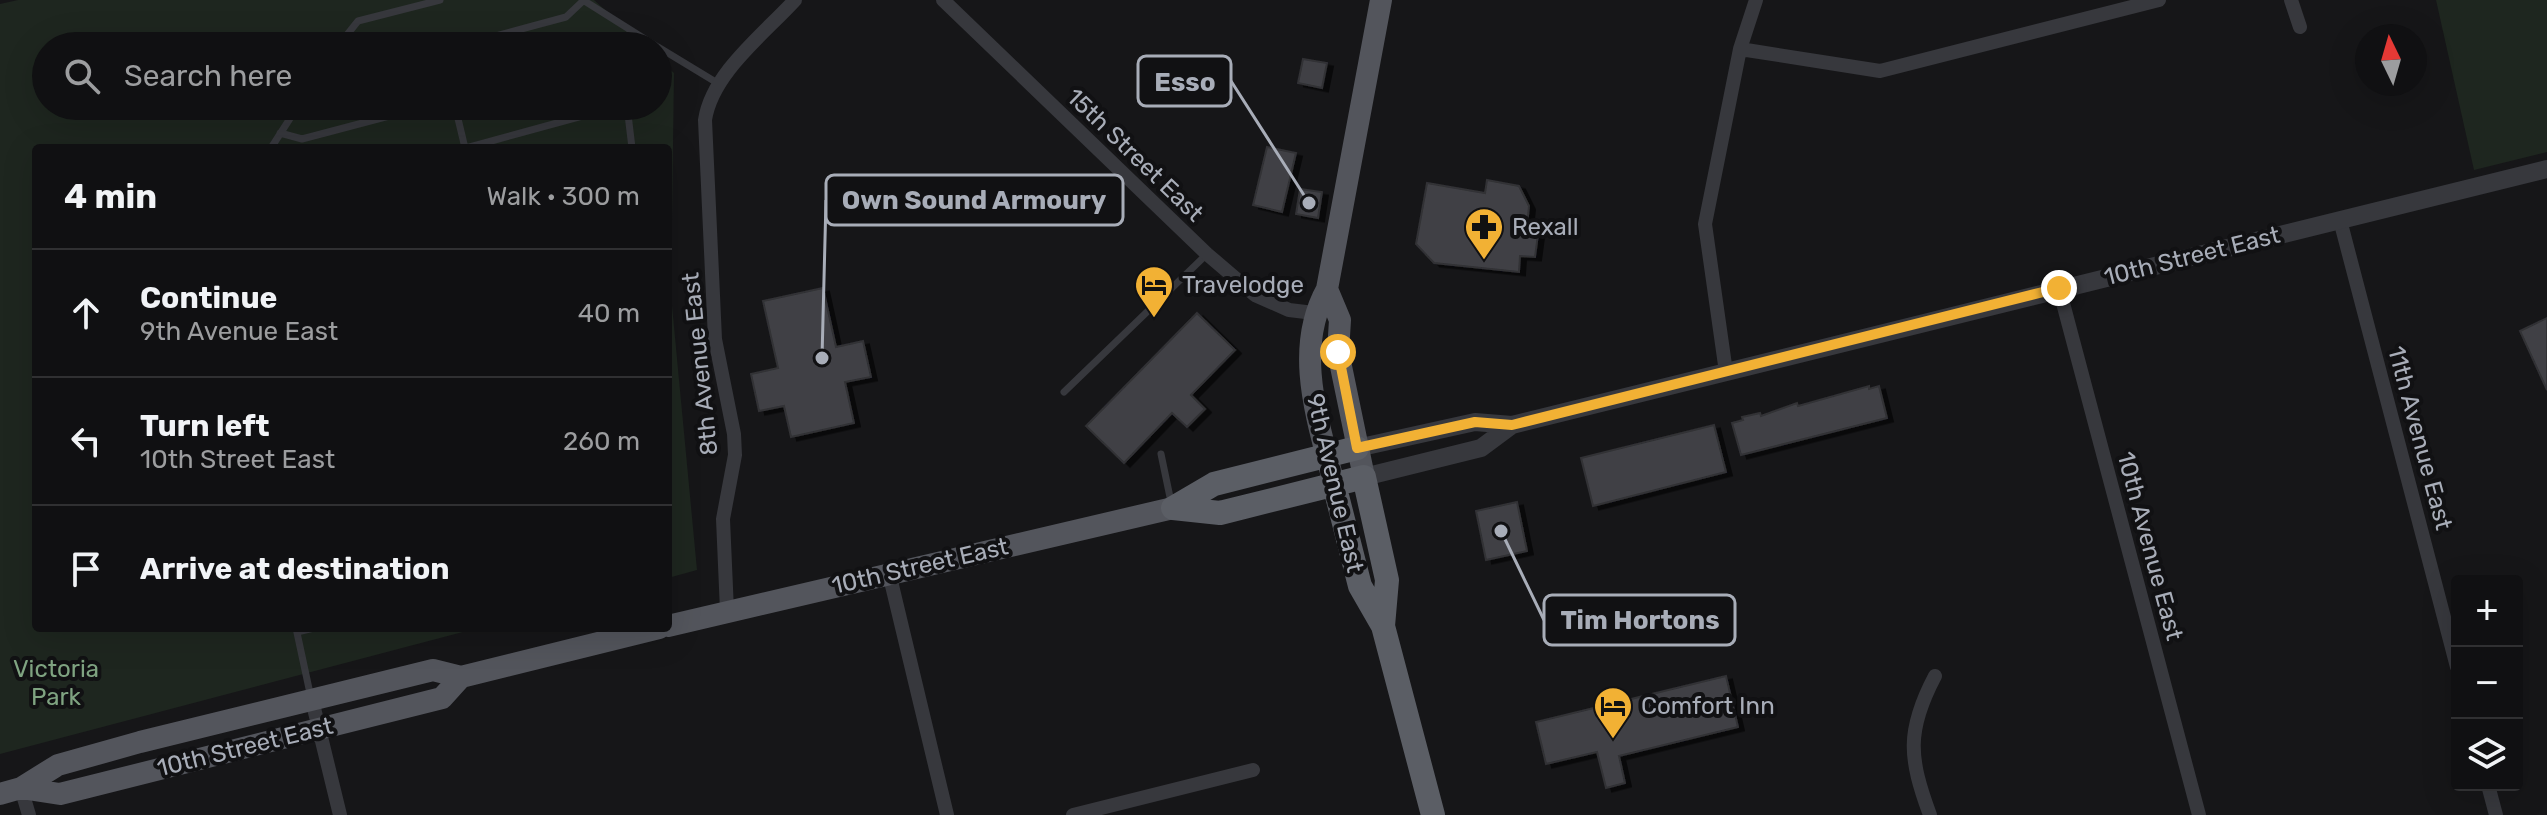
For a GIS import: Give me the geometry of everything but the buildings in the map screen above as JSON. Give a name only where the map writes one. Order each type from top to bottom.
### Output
[{"type":"highway","name":"10th Street East","points":[[1173,508],[1214,484],[1357,448]]},
{"type":"highway","name":"10th Street East","points":[[1173,508],[1220,513],[1364,477]]},
{"type":"highway","name":"9th Avenue East","points":[[1364,477],[1387,580],[1383,626]]},
{"type":"highway","name":"9th Avenue East","points":[[1334,484],[1360,586],[1383,626],[1433,815]]},
{"type":"main road","name":"9th Avenue East","points":[[1334,484],[1311,383],[1309,353],[1314,313],[1327,289],[1381,0]]},
{"type":"main road","name":"9th Avenue East","points":[[1327,289],[1340,320],[1338,352],[1364,477]]},
{"type":"main road","name":"10th Street East","points":[[672,625],[1173,508]]},
{"type":"main road","name":"10th Street East","points":[[10,791],[58,765],[312,700],[433,670],[461,677],[643,632]]},
{"type":"main road","name":"10th Street East","points":[[10,791],[60,794],[442,698],[461,677]]},
{"type":"street","name":"8th Avenue East","points":[[727,611],[723,519],[735,455],[734,434],[715,339],[705,120],[708,99],[719,84],[795,0]]},
{"type":"street","name":"15th Street East","points":[[943,0],[1207,254],[1255,295],[1289,310],[1314,313]]},
{"type":"street","points":[[1726,372],[1705,224],[1740,49],[1756,0]]},
{"type":"street","points":[[1740,49],[1880,71],[2159,0]]},
{"type":"street","points":[[2291,0],[2300,27]]},
{"type":"street","name":"10th Street East","points":[[1357,448],[1475,422],[1512,425],[2547,169]]},
{"type":"street","name":"11th Avenue East","points":[[2340,220],[2452,647]]},
{"type":"street","name":"10th Avenue East","points":[[2059,288],[2199,815]]},
{"type":"street","name":"10th Street East","points":[[1364,477],[1481,448],[1512,425]]},
{"type":"street","points":[[889,573],[947,815]]},
{"type":"street","points":[[1930,815],[1916,778],[1913,748],[1916,715],[1935,676]]},
{"type":"street","points":[[312,700],[340,815]]},
{"type":"street","points":[[1073,815],[1253,770]]},
{"type":"street","points":[[10,791],[29,815]]},
{"type":"street","points":[[2490,791],[2496,815]]},
{"type":"lane","points":[[349,32],[358,21],[440,0]]},
{"type":"lane","points":[[511,32],[566,17],[583,0],[631,31]]},
{"type":"lane","points":[[672,56],[719,84]]},
{"type":"lane","points":[[273,144],[289,120]]},
{"type":"lane","points":[[280,133],[302,139],[374,120]]},
{"type":"lane","points":[[459,120],[465,144]]},
{"type":"lane","points":[[481,144],[568,120]]},
{"type":"lane","points":[[629,120],[632,144]]},
{"type":"lane","points":[[1064,392],[1207,254]]},
{"type":"lane","points":[[1161,454],[1173,508]]},
{"type":"lane","points":[[297,632],[312,700]]},
{"type":"green space","name":"Victoria Park","points":[[18,0],[594,0],[629,32],[32,32],[32,120],[672,120],[672,71],[674,73],[672,221],[672,144],[32,144],[32,632],[463,632],[0,754],[0,4]]},
{"type":"green space","points":[[2436,0],[2547,0],[2547,152],[2474,170]]},
{"type":"green space","name":"Victoria Park","points":[[672,306],[697,570],[672,577]]},
{"type":"place","name":"Esso","points":[[1309,203]]},
{"type":"place","name":"Rexall","points":[[1484,261]]},
{"type":"place","name":"Travelodge","points":[[1154,319]]},
{"type":"place","name":"Own Sound Armoury","points":[[822,358]]},
{"type":"place","name":"Tim Hortons","points":[[1501,531]]},
{"type":"place","name":"Comfort Inn","points":[[1613,740]]},
{"type":"route","points":[[1338,352],[1357,448],[1475,422],[1512,425],[2059,288]]}]
